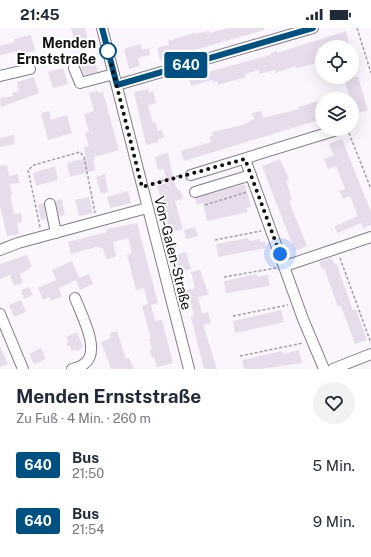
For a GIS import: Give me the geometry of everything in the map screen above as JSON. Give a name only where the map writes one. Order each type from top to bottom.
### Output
[{"type":"street","name":"Von-Galen-Straße","points":[[102,28],[189,369]]},
{"type":"street","points":[[117,85],[311,28]]},
{"type":"street","points":[[74,68],[80,83],[114,74]]},
{"type":"street","points":[[0,76],[30,69]]},
{"type":"street","points":[[191,175],[318,136]]},
{"type":"street","points":[[245,159],[312,341],[324,369]]},
{"type":"street","points":[[195,192],[251,175]]},
{"type":"street","points":[[50,204],[56,233]]},
{"type":"street","points":[[0,250],[42,236],[97,223],[147,208]]},
{"type":"street","points":[[285,266],[371,238]]},
{"type":"street","points":[[72,369],[84,364],[90,356],[92,346],[75,298]]},
{"type":"street","points":[[0,314],[23,369]]},
{"type":"street","points":[[333,369],[371,354]]},
{"type":"path","points":[[356,28],[371,73]]},
{"type":"path","points":[[351,136],[371,189]]},
{"type":"path","points":[[42,236],[28,170],[34,165],[80,152],[84,157],[97,223]]},
{"type":"path","points":[[142,187],[186,174],[191,175]]},
{"type":"path","points":[[205,205],[256,189]]},
{"type":"path","points":[[216,240],[271,229]]},
{"type":"path","points":[[336,249],[371,343]]},
{"type":"path","points":[[224,277],[285,266]]},
{"type":"path","points":[[233,316],[298,303]]},
{"type":"path","points":[[240,356],[312,341]]},
{"type":"building","points":[[71,28],[85,28],[88,41],[70,45],[74,39]]},
{"type":"building","points":[[228,28],[264,28],[264,30],[160,60],[157,48],[169,45],[168,41],[194,33],[209,31],[210,33]]},
{"type":"building","points":[[346,31],[348,40],[318,40]]},
{"type":"building","points":[[31,35],[35,51],[22,54],[21,50],[0,55],[0,46],[15,42],[14,39]]},
{"type":"building","points":[[315,41],[315,63],[297,68],[296,66],[276,73],[275,70],[260,74],[259,70],[245,74],[246,77],[218,85],[217,81],[213,83],[212,80],[191,86],[189,77],[271,55],[271,53],[277,51],[277,53]]},
{"type":"building","points":[[140,44],[142,50],[149,48],[150,55],[138,58],[140,66],[129,69],[124,49]]},
{"type":"building","points":[[94,58],[98,72],[84,75],[79,62]]},
{"type":"building","points":[[63,68],[68,84],[53,88],[48,72]]},
{"type":"building","points":[[34,77],[39,93],[1,107],[0,98],[13,96],[12,93],[19,91],[17,82]]},
{"type":"building","points":[[359,80],[368,110],[359,113],[359,92],[348,92],[346,84],[359,84]]},
{"type":"building","points":[[148,89],[149,93],[153,91],[156,103],[148,105],[153,123],[155,122],[158,131],[162,130],[164,138],[158,139],[158,142],[146,145],[134,92]]},
{"type":"building","points":[[98,91],[98,93],[103,92],[119,150],[94,157],[95,160],[93,161],[95,170],[70,177],[67,163],[86,158],[84,147],[89,146],[85,133],[89,132],[84,114],[94,111],[89,93]]},
{"type":"building","points":[[315,102],[315,121],[184,161],[181,151],[211,142],[209,137],[213,136],[212,132],[243,125],[254,119],[252,113],[261,111],[263,118],[299,109],[298,107]]},
{"type":"building","points":[[49,111],[51,120],[67,115],[72,133],[48,140],[41,113]]},
{"type":"building","points":[[14,135],[15,144],[0,147],[0,138]]},
{"type":"building","points":[[342,139],[371,212],[371,225],[363,228],[361,223],[337,233],[335,226],[358,216],[350,196],[343,199],[339,191],[345,189],[336,166],[328,169],[324,159],[334,155],[329,144]]},
{"type":"building","points":[[168,153],[174,182],[178,190],[180,190],[183,199],[175,201],[183,229],[169,233],[163,212],[156,208],[163,207],[157,186],[167,183],[164,169],[158,170],[155,158],[156,156]]},
{"type":"building","points":[[280,159],[289,179],[286,180],[292,200],[289,201],[307,246],[295,251],[262,166]]},
{"type":"building","points":[[7,165],[9,176],[18,174],[19,183],[10,184],[12,195],[10,196],[14,214],[21,213],[22,222],[17,223],[19,234],[7,236],[0,206],[0,166]]},
{"type":"building","points":[[55,166],[58,180],[36,186],[33,173]]},
{"type":"building","points":[[105,174],[108,192],[101,194],[96,177]]},
{"type":"building","points":[[245,184],[251,207],[246,208],[248,212],[207,221],[203,203],[197,205],[195,198]]},
{"type":"building","points":[[128,191],[131,203],[110,208],[107,197]]},
{"type":"building","points":[[89,197],[93,213],[79,216],[75,200]]},
{"type":"building","points":[[62,199],[65,215],[59,216],[55,201]]},
{"type":"building","points":[[44,203],[46,219],[41,220],[38,205]]},
{"type":"building","points":[[137,223],[158,303],[151,305],[155,321],[162,320],[173,363],[157,367],[150,350],[152,349],[149,339],[151,339],[142,306],[148,304],[144,288],[136,290],[127,255],[132,253],[128,238],[113,242],[116,257],[106,259],[103,248],[100,248],[99,246],[71,254],[68,242],[107,232],[106,229]]},
{"type":"building","points":[[195,227],[198,236],[186,239],[184,230]]},
{"type":"building","points":[[248,238],[249,241],[260,239],[261,242],[265,241],[266,248],[218,257],[216,244]]},
{"type":"building","points":[[186,252],[191,269],[179,272],[175,255]]},
{"type":"building","points":[[27,255],[32,267],[20,274],[23,283],[14,286],[10,275],[0,279],[0,264]]},
{"type":"building","points":[[332,258],[334,264],[336,263],[353,310],[356,309],[367,340],[355,344],[341,306],[338,307],[324,268],[322,269],[319,262]]},
{"type":"building","points":[[72,261],[79,278],[89,274],[93,284],[80,290],[76,280],[59,288],[62,296],[51,301],[49,297],[43,300],[38,288],[56,280],[52,270]]},
{"type":"building","points":[[200,270],[209,295],[198,297],[202,314],[208,312],[211,323],[203,325],[217,369],[204,369],[191,317],[194,316],[190,299],[186,300],[184,291],[195,288],[191,272]]},
{"type":"building","points":[[257,274],[257,277],[268,275],[270,286],[226,293],[224,281]]},
{"type":"building","points":[[29,287],[33,295],[24,299],[21,290]]},
{"type":"building","points":[[21,300],[26,312],[14,317],[9,305]]},
{"type":"building","points":[[281,310],[284,322],[235,333],[233,321]]},
{"type":"building","points":[[117,331],[126,359],[129,358],[134,369],[111,369],[101,342],[111,338],[110,333]]},
{"type":"building","points":[[77,332],[83,346],[78,351],[71,350],[70,346],[66,345],[68,341],[66,337]]},
{"type":"building","points":[[0,346],[8,364],[0,367]]},
{"type":"building","points":[[41,348],[46,359],[34,364],[29,354]]},
{"type":"building","points":[[299,350],[302,363],[260,369],[244,369],[242,360],[282,351],[283,354]]},
{"type":"bus line","name":"640","points":[[102,28],[117,85],[313,28]]},
{"type":"place","name":"Menden Ernststraße","points":[[108,51]]},
{"type":"route","points":[[108,51],[142,187],[186,174],[191,175],[245,159],[280,254]]}]
